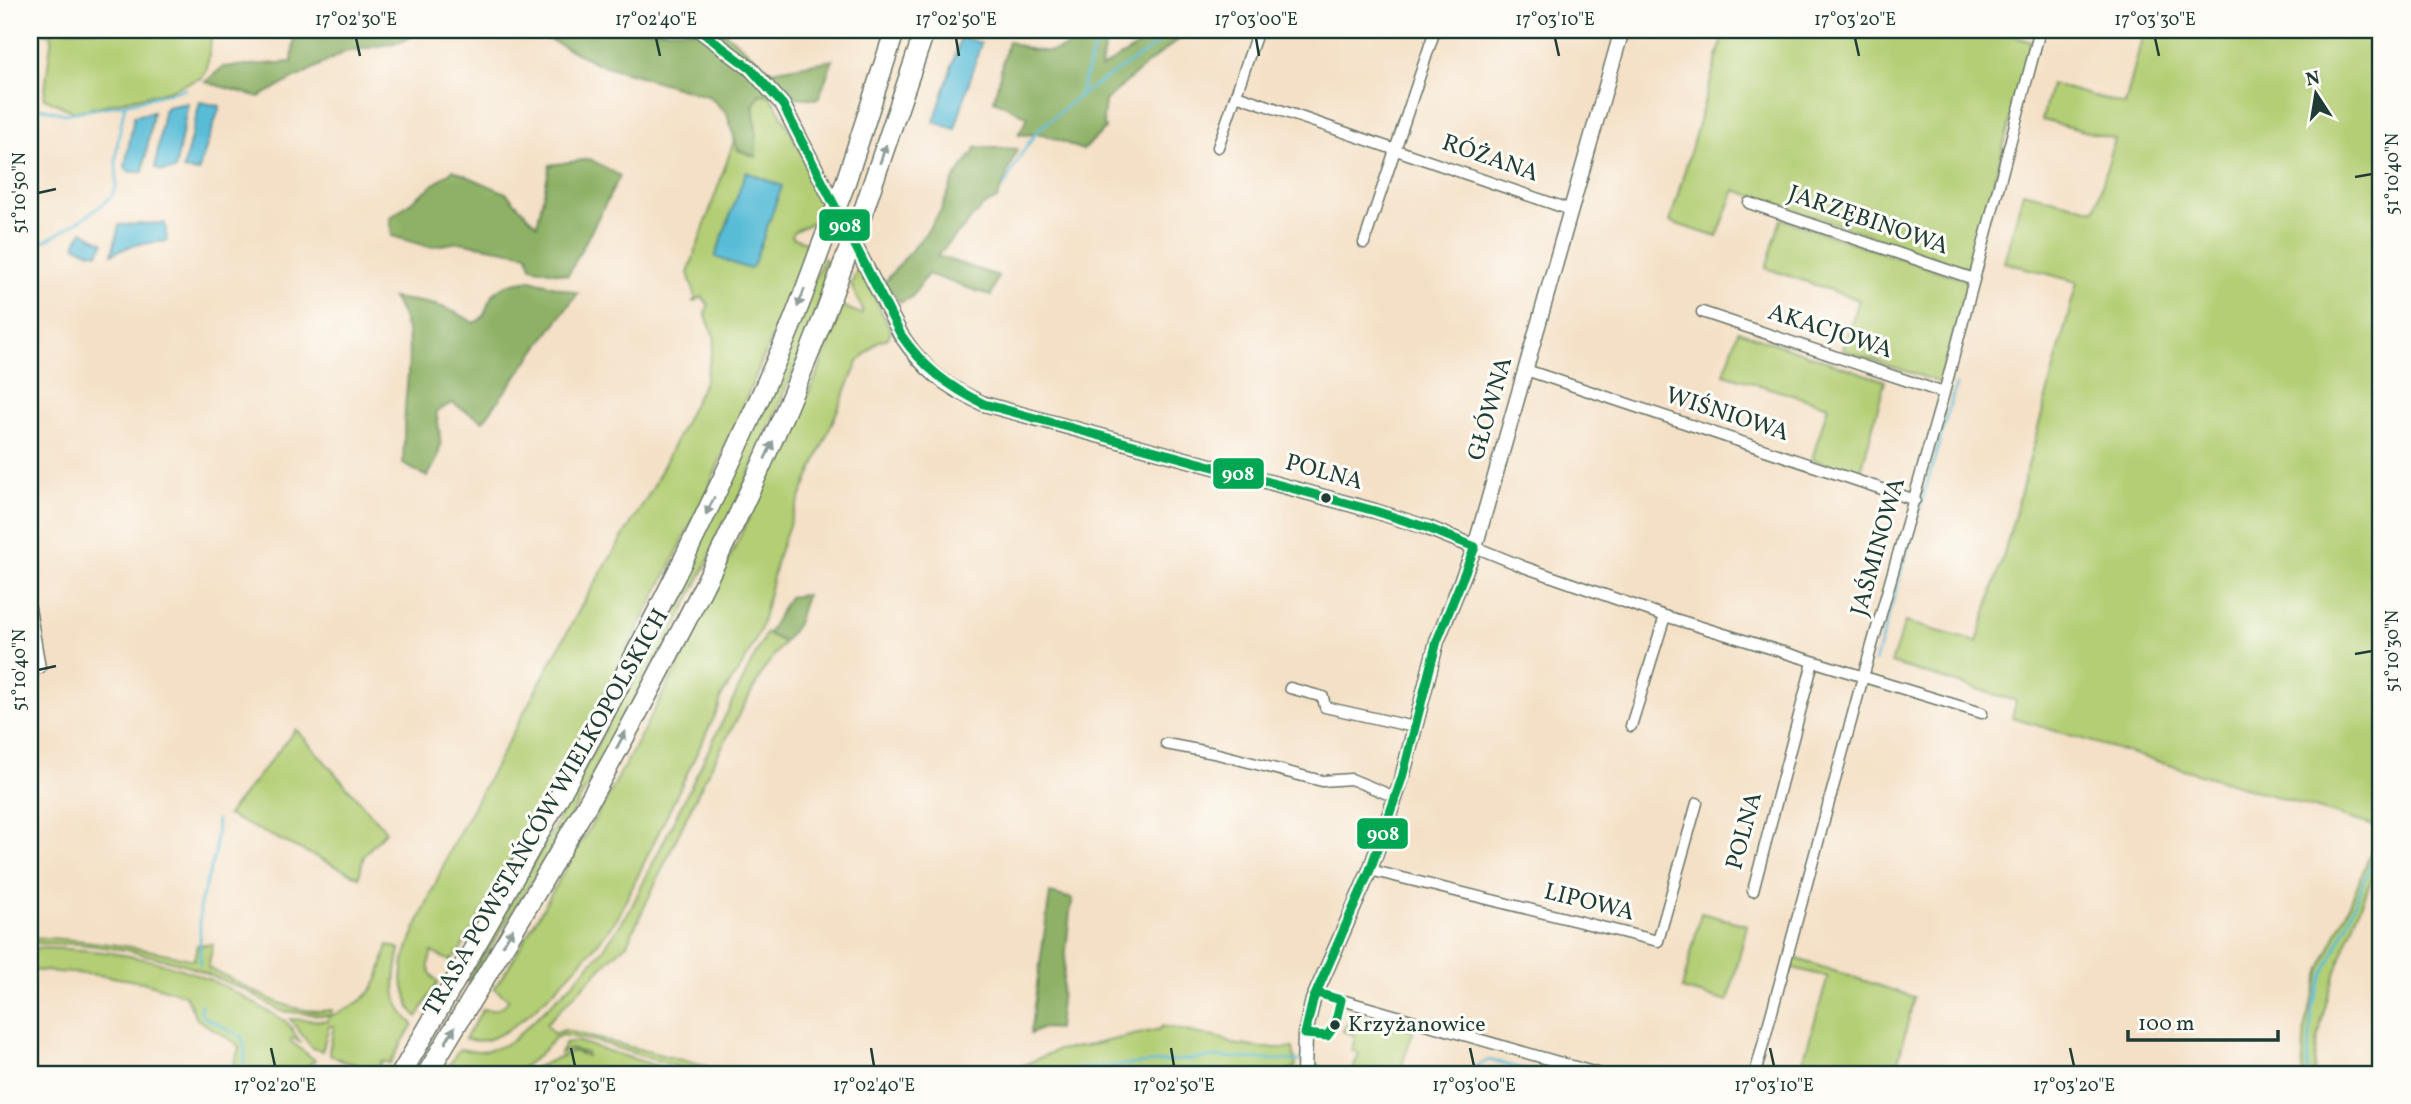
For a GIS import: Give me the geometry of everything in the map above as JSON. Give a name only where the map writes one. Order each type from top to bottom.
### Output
[{"type":"highway","name":"TRASA POWSTAŃCÓW WIELKOPOLSKICH","points":[[401,1074],[566,786],[673,582],[781,351],[844,187],[895,30]]},
{"type":"highway","name":"TRASA POWSTAŃCÓW WIELKOPOLSKICH","points":[[427,1074],[589,800],[696,600],[776,433],[813,349],[925,30]]},
{"type":"street","name":"POLNA","points":[[699,30],[751,69],[783,105],[901,335],[925,366],[949,387],[984,404],[1375,511],[1428,528],[1524,568],[1665,616],[1982,713]]},
{"type":"street","points":[[1218,147],[1258,30]]},
{"type":"street","points":[[1364,243],[1435,30]]},
{"type":"street","name":"GŁÓWNA","points":[[1304,1071],[1306,1024],[1370,870],[1395,797],[1437,641],[1475,547],[1622,30]]},
{"type":"street","name":"JAŚMINOWA","points":[[1755,1074],[1863,677],[1915,500],[2040,30]]},
{"type":"street","name":"RÓŻANA","points":[[1236,95],[1571,209]]},
{"type":"street","name":"JARZĘBINOWA","points":[[1749,203],[1974,279]]},
{"type":"street","name":"AKACJOWA","points":[[1702,312],[1944,393]]},
{"type":"street","name":"WIŚNIOWA","points":[[1526,370],[1915,500]]},
{"type":"street","points":[[30,608],[40,668]]},
{"type":"street","points":[[1630,726],[1665,616]]},
{"type":"street","name":"POLNA","points":[[1753,891],[1813,662]]},
{"type":"street","points":[[1290,688],[1323,697],[1325,707],[1414,727]]},
{"type":"street","points":[[1166,744],[1214,753],[1322,781],[1351,779],[1395,797]]},
{"type":"street","name":"LIPOWA","points":[[1370,870],[1658,941],[1697,803]]},
{"type":"street","points":[[1317,993],[1600,1074]]},
{"type":"green space","points":[[30,30],[212,30],[207,69],[201,78],[168,91],[74,112],[44,98],[52,35]]},
{"type":"green space","points":[[295,30],[348,30],[348,35],[422,30],[401,42],[345,52],[259,97],[205,82],[223,67],[292,62]]},
{"type":"green space","points":[[530,30],[722,30],[771,71],[833,60],[818,99],[760,94],[753,106],[756,157],[738,150],[727,114],[710,97],[599,64]]},
{"type":"green space","points":[[1079,30],[1111,30],[1101,68],[1140,45],[1159,30],[1191,30],[1105,101],[1105,129],[1083,150],[1043,134],[1018,135],[1028,117],[994,100],[1008,41],[1037,51],[1058,50],[1074,40]]},
{"type":"green space","points":[[1725,30],[1884,30],[1903,36],[1906,30],[1996,30],[2031,42],[1971,269],[1735,190],[1717,237],[1670,222]]},
{"type":"green space","points":[[2144,30],[2381,30],[2381,828],[2012,718],[2016,701],[1891,663],[1905,622],[1977,642],[2010,533],[2077,282],[2004,262],[2023,192],[2095,210],[2115,139],[2042,120],[2051,84],[2125,105]]},
{"type":"green space","points":[[760,93],[768,94],[776,105],[826,199],[818,220],[793,232],[792,237],[811,244],[708,489],[673,561],[555,789],[514,857],[501,871],[501,879],[460,951],[450,961],[432,952],[429,968],[438,982],[417,1017],[410,1008],[402,980],[404,960],[451,848],[584,601],[652,489],[705,381],[715,339],[705,313],[709,305],[702,297],[692,302],[696,298],[688,273],[735,138],[738,150],[756,130],[753,106]]},
{"type":"green space","points":[[977,147],[1017,149],[997,199],[983,206],[937,256],[998,276],[991,296],[928,274],[911,298],[900,302],[883,284],[925,234],[941,210],[954,179]]},
{"type":"green space","points":[[590,159],[620,176],[568,275],[531,267],[528,254],[459,242],[429,247],[392,236],[390,218],[453,170],[506,193],[537,225],[550,165]]},
{"type":"green space","points":[[1781,219],[1968,281],[1941,383],[1843,350],[1859,300],[1766,268]]},
{"type":"green space","points":[[824,258],[835,273],[740,496],[675,628],[560,835],[469,982],[466,982],[549,837],[642,658]]},
{"type":"green space","points":[[859,265],[891,331],[888,338],[877,342],[858,362],[778,555],[761,628],[745,661],[721,697],[719,707],[618,917],[560,985],[524,1018],[489,1039],[465,1039],[483,1009],[498,1009],[509,1000],[494,988],[611,791],[678,666],[817,375],[842,306],[861,314],[863,311],[851,285]]},
{"type":"green space","points":[[531,280],[578,293],[483,421],[452,403],[436,412],[440,446],[427,477],[403,464],[409,352],[405,324],[392,298],[435,305],[474,323],[482,317],[497,291],[510,284]]},
{"type":"green space","points":[[1738,331],[1885,381],[1860,475],[1812,459],[1828,406],[1724,374]]},
{"type":"green space","points":[[806,595],[797,624],[784,642],[768,634],[789,597]]},
{"type":"green space","points":[[766,633],[784,642],[764,669],[704,780],[627,944],[546,1024],[554,1034],[564,1030],[736,1074],[700,1074],[595,1041],[562,1035],[555,1038],[522,1068],[508,1074],[444,1074],[459,1049],[487,1050],[512,1041],[572,984],[603,950],[630,910]]},
{"type":"green space","points":[[296,729],[386,831],[364,855],[359,877],[227,815]]},
{"type":"green space","points":[[2374,845],[2381,847],[2381,858],[2329,994],[2319,1034],[2314,1074],[2302,1074],[2305,1025],[2321,968]]},
{"type":"green space","points":[[1050,893],[1073,899],[1058,1029],[1043,1028],[1030,1034]]},
{"type":"green space","points":[[1701,913],[1747,925],[1728,1002],[1682,989]]},
{"type":"green space","points":[[49,938],[122,946],[194,960],[197,945],[213,944],[208,968],[283,1004],[315,1011],[332,1010],[330,1016],[356,1004],[373,989],[388,945],[400,949],[395,990],[400,1008],[413,1024],[390,1063],[381,1061],[379,1070],[330,1055],[334,1026],[329,1026],[322,1051],[312,1048],[290,1019],[328,1021],[329,1016],[281,1011],[245,990],[184,964],[126,950],[80,944],[30,943],[30,939]]},
{"type":"green space","points":[[30,948],[92,951],[150,960],[207,979],[285,1021],[301,1043],[292,1038],[290,1041],[315,1060],[298,1074],[230,1074],[239,1049],[237,1044],[197,1019],[185,995],[143,982],[99,975],[30,970]]},
{"type":"green space","points":[[1791,957],[1914,997],[1895,1074],[1799,1074],[1828,977],[1789,967]]},
{"type":"green space","points":[[1351,1011],[1385,1022],[1383,1027],[1391,1030],[1393,1024],[1414,1030],[1399,1074],[1356,1074],[1353,1069],[1359,1053],[1351,1050],[1356,1036],[1343,1031],[1352,1016]]},
{"type":"green space","points":[[1162,1026],[1223,1039],[1232,1044],[1293,1048],[1296,1066],[1291,1070],[1296,1071],[1296,1074],[1004,1074],[1057,1050],[1086,1046],[1160,1029]]},
{"type":"green space","points":[[579,1042],[683,1074],[521,1074],[573,1051],[587,1056],[587,1053],[570,1049],[560,1053],[565,1043]]},
{"type":"water","points":[[961,37],[981,43],[955,129],[934,122]]},
{"type":"water","points":[[200,102],[220,106],[198,172],[183,169]]},
{"type":"water","points":[[188,103],[175,170],[162,171],[155,168],[164,111],[167,107]]},
{"type":"water","points":[[153,112],[143,172],[130,172],[125,167],[134,116]]},
{"type":"water","points":[[746,172],[782,186],[753,266],[749,269],[715,257]]},
{"type":"water","points":[[165,223],[167,241],[133,245],[112,254],[119,225]]},
{"type":"water","points":[[82,231],[104,243],[98,253],[75,245]]},
{"type":"waterway","points":[[1079,96],[1100,30]]},
{"type":"waterway","points":[[1004,187],[1020,156],[1038,130],[1079,96],[1155,46],[1173,30]]},
{"type":"waterway","points":[[41,108],[65,114],[125,104],[185,89]]},
{"type":"waterway","points":[[30,247],[90,213],[115,190],[117,151],[125,104]]},
{"type":"waterway","points":[[1875,662],[1956,385]]},
{"type":"waterway","points":[[200,965],[200,904],[215,853],[217,820]]},
{"type":"waterway","points":[[2307,1074],[2312,1009],[2320,983],[2381,840]]},
{"type":"waterway","points":[[201,1004],[204,1017],[242,1037],[244,1064]]},
{"type":"waterway","points":[[1041,1074],[1218,1057],[1301,1061]]},
{"type":"waterway","points":[[1462,1074],[1489,1060],[1542,1074]]},
{"type":"waterway","points":[[1311,1062],[1336,1074]]},
{"type":"transit line","name":"908","points":[[699,30],[751,69],[783,105],[901,335],[918,357],[959,391],[984,404],[1375,511],[1475,547]]},
{"type":"transit line","name":"908","points":[[1317,993],[1341,1000],[1335,1025],[1327,1036],[1305,1034],[1313,1000],[1370,870],[1402,778],[1437,641],[1475,547]]},
{"type":"place","name":"Krzyżanowice","points":[[1335,1025]]}]
